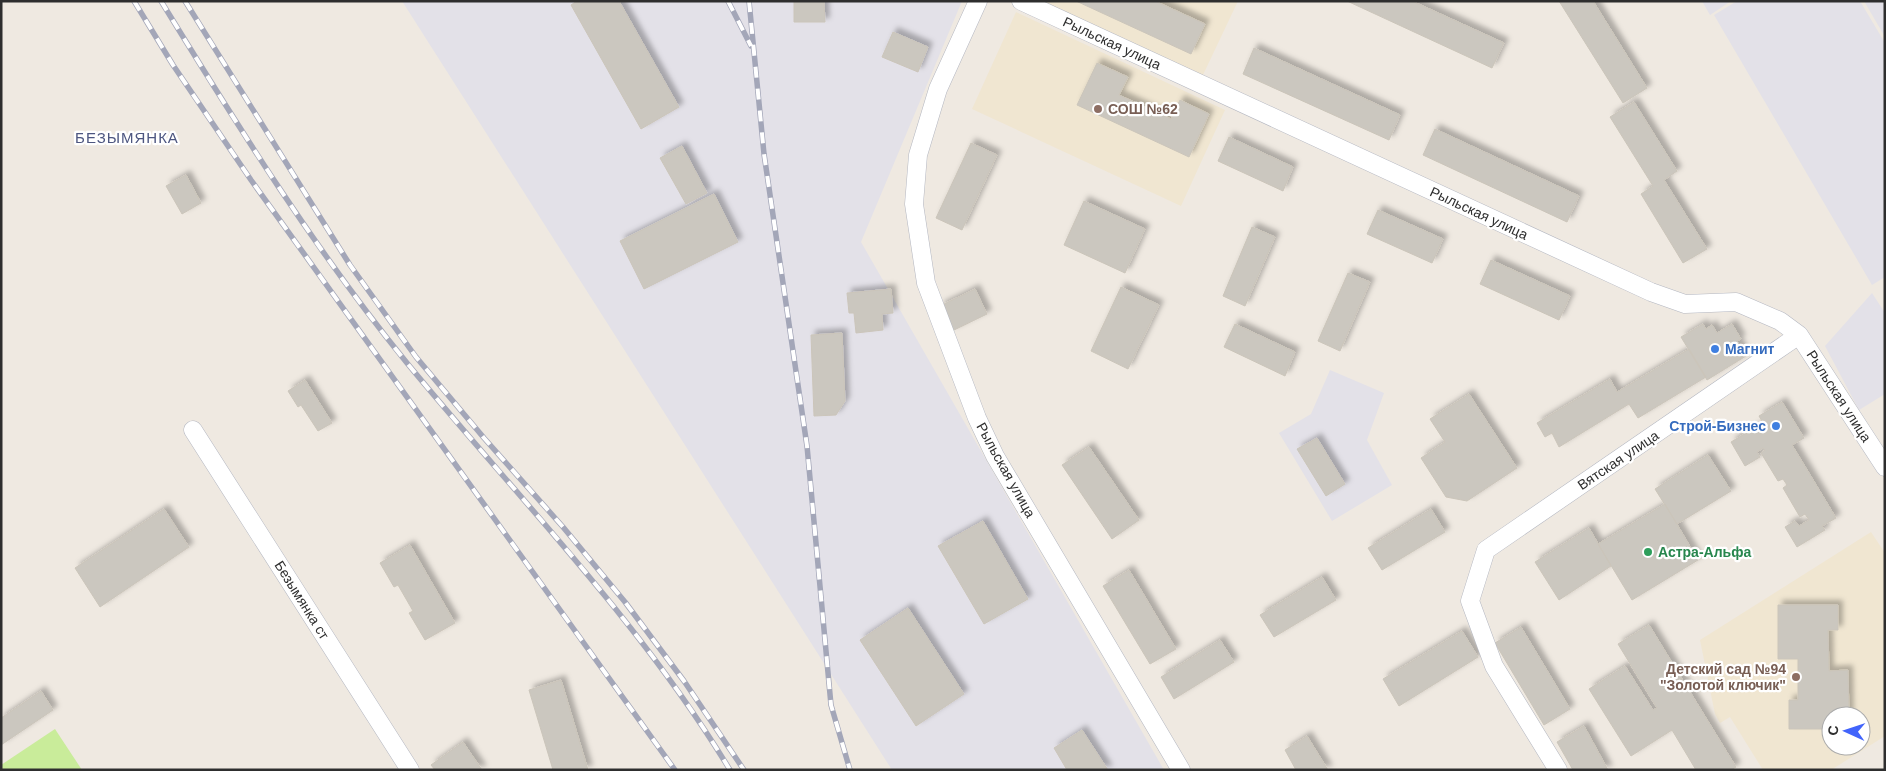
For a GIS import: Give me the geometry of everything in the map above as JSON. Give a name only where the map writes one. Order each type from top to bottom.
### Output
[{"type":"street","name":"Рыльская улица","points":[[978,1],[938,89],[918,155],[914,204],[926,283],[977,418],[995,456],[1181,770]]},
{"type":"street","name":"Рыльская улица","points":[[1021,1],[1651,292],[1685,304],[1736,302],[1780,321],[1799,335],[1885,467]]},
{"type":"street","name":"Вятская улица","points":[[1558,770],[1494,666],[1470,601],[1486,550],[1799,335]]},
{"type":"street","name":"Безымянка ст","points":[[193,430],[410,770]]},
{"type":"shaded area","points":[[402,1],[962,1],[861,242],[1164,770],[892,770]]},
{"type":"shaded area","points":[[1032,1],[1238,1],[1202,77]]},
{"type":"shaded area","points":[[1702,1],[1731,1],[1710,15]]},
{"type":"shaded area","points":[[1737,1],[1860,1],[1885,43],[1885,277],[1872,285],[1714,15]]},
{"type":"shaded area","points":[[1864,1],[1885,1],[1885,37]]},
{"type":"shaded area","name":"СОШ №62","points":[[1016,12],[1225,110],[1181,206],[972,109]]},
{"type":"shaded area","points":[[1872,293],[1885,313],[1885,394],[1859,410],[1825,346]]},
{"type":"shaded area","points":[[1330,370],[1384,393],[1367,440],[1392,485],[1332,521],[1279,433],[1311,414]]},
{"type":"shaded area","name":"Детский сад №94 \"Золотой ключик\"","points":[[1871,532],[1885,553],[1885,736],[1871,745],[1871,706],[1821,706],[1821,756],[1853,756],[1831,770],[1763,770],[1730,717],[1720,723],[1715,714],[1700,640]]},
{"type":"green space","points":[[55,729],[82,770],[1,770],[1,765]]},
{"type":"building","points":[[577,1],[619,1],[679,107],[641,129],[571,5]]},
{"type":"building","points":[[794,1],[824,1],[825,22],[794,22]]},
{"type":"building","points":[[1076,1],[1155,1],[1205,24],[1191,54]]},
{"type":"building","points":[[1347,1],[1412,1],[1504,43],[1492,68]]},
{"type":"building","points":[[1559,1],[1593,1],[1647,88],[1623,103]]},
{"type":"building","points":[[893,32],[928,47],[918,72],[882,57]]},
{"type":"building","points":[[1254,48],[1400,115],[1389,140],[1243,74]]},
{"type":"building","points":[[1097,63],[1128,77],[1119,95],[1171,119],[1180,100],[1209,114],[1189,157],[1077,105]]},
{"type":"building","points":[[1634,102],[1677,171],[1664,180],[1707,249],[1683,263],[1641,194],[1653,186],[1610,117]]},
{"type":"building","points":[[1435,129],[1579,196],[1567,222],[1423,155]]},
{"type":"building","points":[[1229,137],[1293,167],[1283,191],[1218,161]]},
{"type":"building","points":[[971,143],[997,155],[962,230],[936,218]]},
{"type":"building","points":[[682,146],[707,193],[686,204],[660,158]]},
{"type":"building","points":[[186,175],[201,203],[182,214],[166,186]]},
{"type":"building","points":[[714,194],[738,242],[644,289],[620,241]]},
{"type":"building","points":[[1084,201],[1145,229],[1125,273],[1064,245]]},
{"type":"building","points":[[1378,210],[1443,239],[1432,263],[1367,234]]},
{"type":"building","points":[[1252,227],[1275,237],[1245,306],[1223,296]]},
{"type":"building","points":[[1491,260],[1570,296],[1559,320],[1480,284]]},
{"type":"building","points":[[1348,273],[1370,282],[1340,351],[1318,341]]},
{"type":"building","points":[[1121,287],[1159,305],[1128,369],[1091,351]]},
{"type":"building","points":[[891,289],[893,313],[882,314],[883,330],[856,333],[854,313],[849,313],[847,293]]},
{"type":"building","points":[[975,289],[987,314],[952,331],[940,306]]},
{"type":"building","points":[[1235,324],[1295,352],[1285,376],[1224,347]]},
{"type":"building","name":"Магнит","points":[[1703,324],[1706,329],[1712,325],[1717,333],[1732,324],[1741,339],[1737,341],[1746,356],[1707,380],[1681,337]]},
{"type":"building","points":[[842,333],[845,401],[836,415],[814,416],[811,335]]},
{"type":"building","points":[[1689,349],[1706,377],[1638,418],[1629,404],[1559,447],[1552,433],[1545,437],[1537,423],[1610,379],[1617,392]]},
{"type":"building","points":[[305,380],[332,423],[318,431],[301,405],[298,407],[288,391]]},
{"type":"building","points":[[1469,394],[1517,468],[1467,501],[1446,497],[1421,458],[1445,442],[1430,419]]},
{"type":"building","points":[[1782,402],[1804,438],[1792,445],[1836,518],[1822,526],[1825,530],[1797,547],[1785,527],[1795,521],[1799,526],[1809,520],[1805,514],[1800,517],[1783,488],[1787,485],[1783,479],[1778,481],[1761,453],[1765,450],[1763,448],[1757,452],[1760,457],[1745,466],[1731,442],[1763,423],[1759,416]]},
{"type":"building","points":[[1317,438],[1345,484],[1326,496],[1297,449]]},
{"type":"building","points":[[1089,447],[1139,520],[1112,539],[1062,465]]},
{"type":"building","points":[[1708,455],[1731,491],[1677,524],[1655,489]]},
{"type":"building","name":"Астра-Альфа","points":[[1665,504],[1698,560],[1632,600],[1598,544]]},
{"type":"building","points":[[164,509],[189,547],[100,607],[75,568]]},
{"type":"building","points":[[1431,509],[1445,532],[1382,570],[1368,548]]},
{"type":"building","points":[[983,521],[1028,599],[984,624],[938,546]]},
{"type":"building","points":[[1589,528],[1611,566],[1559,600],[1535,562]]},
{"type":"building","points":[[410,545],[455,623],[425,640],[409,613],[413,611],[398,585],[394,587],[380,563]]},
{"type":"building","points":[[1129,570],[1176,649],[1150,664],[1103,586]]},
{"type":"building","points":[[1322,577],[1336,600],[1274,637],[1260,615]]},
{"type":"building","points":[[1778,605],[1838,605],[1838,630],[1828,630],[1829,671],[1848,670],[1849,706],[1821,706],[1821,729],[1789,729],[1789,700],[1798,700],[1798,659],[1778,659]]},
{"type":"building","points":[[908,608],[964,694],[916,726],[860,640]]},
{"type":"building","points":[[1649,625],[1736,767],[1731,770],[1696,770],[1672,730],[1631,756],[1589,689],[1625,666],[1653,710],[1657,708],[1618,644]]},
{"type":"building","points":[[1521,627],[1570,709],[1544,725],[1495,643]]},
{"type":"building","points":[[1462,631],[1478,657],[1399,706],[1383,679]]},
{"type":"building","points":[[1220,640],[1234,662],[1174,699],[1161,677]]},
{"type":"building","points":[[561,680],[588,770],[553,770],[529,690]]},
{"type":"building","points":[[41,691],[53,710],[1,745],[1,718]]},
{"type":"building","points":[[1584,726],[1608,770],[1573,770],[1557,742]]},
{"type":"building","points":[[1082,730],[1108,770],[1067,770],[1054,748]]},
{"type":"building","points":[[1307,736],[1328,770],[1296,770],[1285,750]]},
{"type":"building","points":[[463,742],[482,770],[435,770],[431,765]]},
{"type":"railway","points":[[134,1],[173,65],[251,180],[675,770]]},
{"type":"railway","points":[[161,1],[248,140],[340,276],[407,363],[617,611],[695,715],[730,770]]},
{"type":"railway","points":[[185,1],[350,265],[416,357],[484,438],[563,527],[625,602],[684,681],[744,770]]},
{"type":"railway","points":[[728,1],[751,46]]},
{"type":"railway","points":[[749,1],[764,154],[807,446],[831,705],[850,770]]},
{"type":"place","name":"СОШ №62","points":[[1098,109]]},
{"type":"place","name":"Магнит","points":[[1715,349]]},
{"type":"place","name":"Строй-Бизнес","points":[[1776,426]]},
{"type":"place","name":"Астра-Альфа","points":[[1648,552]]},
{"type":"place","name":"Детский сад №94 \"Золотой ключик\"","points":[[1796,677]]},
{"type":"district","name":"БЕЗЫМЯНКА","points":[[127,137]]}]
